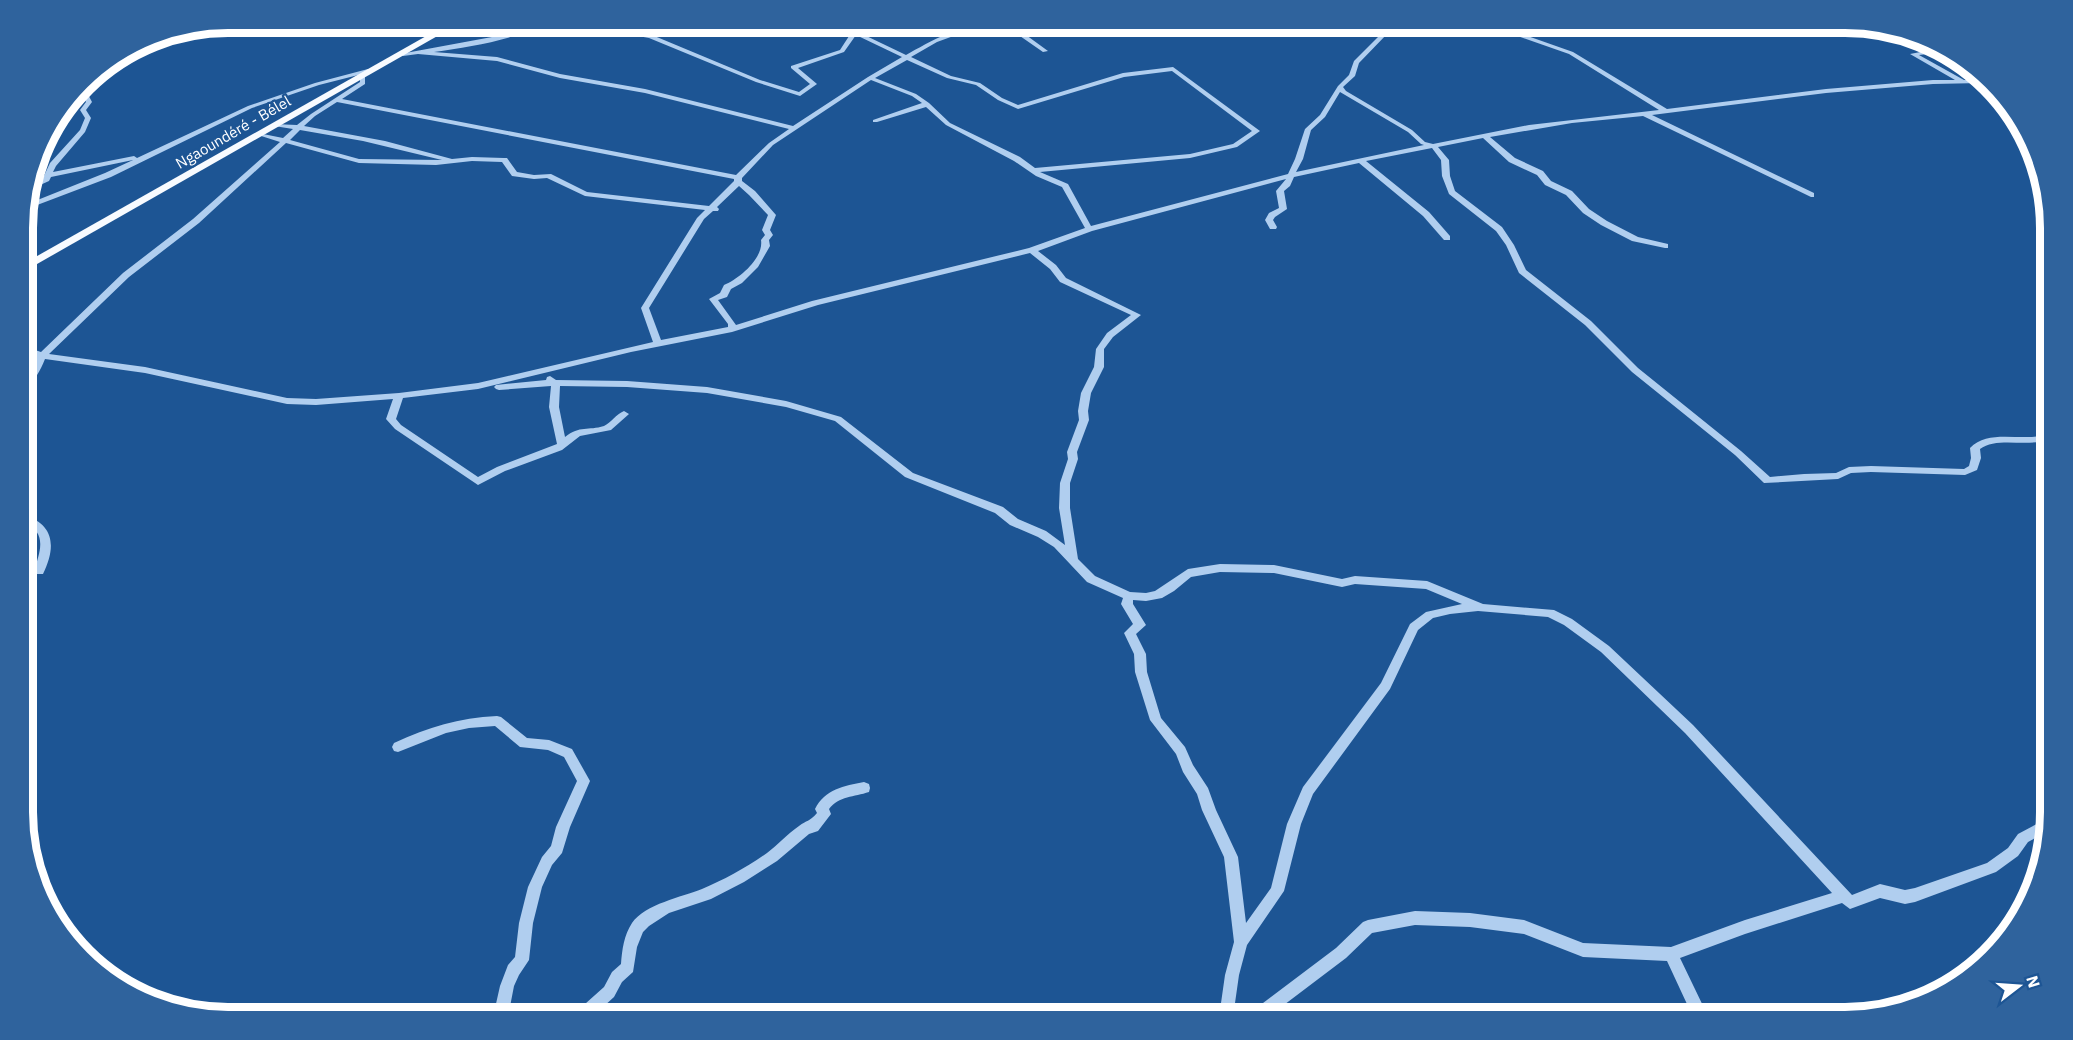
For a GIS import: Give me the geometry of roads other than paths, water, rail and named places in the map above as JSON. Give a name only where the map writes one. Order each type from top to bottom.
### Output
[{"type":"main road","name":"Ngaoundéré - Bélel","points":[[33,263],[439,33]]},
{"type":"street","points":[[404,54],[488,42],[518,33]]},
{"type":"street","points":[[632,33],[650,36],[749,77],[800,94],[814,84],[793,67],[842,51],[855,33],[904,58],[949,77],[978,84],[1000,99],[1018,107],[1123,75],[1173,69],[1257,131],[1235,146],[1190,156],[1033,170]]},
{"type":"street","points":[[658,344],[645,308],[701,218],[713,209],[771,144],[870,78],[935,40],[956,33]]},
{"type":"street","points":[[1019,33],[1045,51]]},
{"type":"street","points":[[1273,227],[1269,220],[1272,215],[1283,209],[1280,191],[1287,184],[1289,175],[1299,159],[1308,129],[1323,116],[1340,87],[1352,76],[1356,62],[1385,33]]},
{"type":"street","points":[[1513,33],[1572,53],[1665,111]]},
{"type":"street","points":[[1927,51],[1916,52],[1913,55],[1961,81]]},
{"type":"street","points":[[418,52],[497,59],[560,76],[645,91],[793,128]]},
{"type":"street","points":[[35,204],[108,175],[250,106],[317,84],[374,69]]},
{"type":"street","points":[[33,375],[42,356],[126,275],[196,221],[313,115],[363,83],[362,77]]},
{"type":"street","points":[[870,78],[914,94],[948,124],[1065,186],[1089,229]]},
{"type":"street","points":[[33,353],[42,356],[145,370],[287,401],[315,402],[399,396],[478,386],[732,329],[815,303],[1032,250],[1089,229],[1289,175],[1360,160],[1529,127],[1826,91],[1975,82]]},
{"type":"street","points":[[1340,87],[1343,92],[1410,131],[1423,143],[1434,146],[1445,160],[1446,176],[1452,192],[1499,230],[1510,245],[1522,271],[1588,323],[1635,370],[1768,481],[1838,476],[1849,470],[1965,472],[1973,468],[1976,458],[1975,447],[1983,441],[2017,441],[2040,437]]},
{"type":"street","points":[[49,175],[53,165],[83,131],[88,118],[83,110],[89,102],[86,94]]},
{"type":"street","points":[[324,98],[738,180],[772,215],[766,230],[769,235],[765,240],[766,246],[750,273],[736,284],[727,286],[724,295],[713,299],[732,324],[732,329]]},
{"type":"street","points":[[875,121],[927,104]]},
{"type":"street","points":[[1646,114],[1811,195]]},
{"type":"street","points":[[276,125],[398,145],[453,161]]},
{"type":"street","points":[[260,134],[359,161],[436,163],[471,159],[504,160],[515,174],[534,177],[548,176],[585,194],[713,209]]},
{"type":"street","points":[[1485,136],[1512,160],[1540,173],[1548,183],[1569,193],[1586,211],[1635,239],[1665,246]]},
{"type":"street","points":[[39,182],[49,175],[153,154]]},
{"type":"street","points":[[1360,160],[1426,214],[1447,237]]},
{"type":"street","points":[[1032,250],[1053,267],[1063,280],[1137,315],[1110,335],[1100,349],[1099,367],[1086,393],[1084,420],[1072,452],[1073,459],[1065,474],[1063,505],[1073,560]]},
{"type":"street","points":[[551,368],[549,375],[556,387],[554,404],[562,444]]},
{"type":"street","points":[[478,386],[497,387],[552,381],[648,385],[744,394],[824,414],[838,419],[909,475],[999,510],[1014,522],[1058,544],[1091,579],[1129,596],[1158,595],[1188,573],[1220,568],[1274,569],[1342,583],[1355,580],[1427,585],[1482,608]]},
{"type":"street","points":[[399,396],[391,418],[398,427],[478,482],[483,482],[495,472],[552,451],[577,433],[608,428],[624,414]]},
{"type":"street","points":[[33,522],[43,532],[47,549],[39,571]]},
{"type":"street","points":[[1129,596],[1127,604],[1140,625],[1130,633],[1140,654],[1141,672],[1156,720],[1181,751],[1188,768],[1203,792],[1231,857],[1242,942]]},
{"type":"street","points":[[1227,1007],[1232,975],[1242,942],[1277,891],[1294,824],[1308,791],[1386,686],[1414,627],[1430,615],[1450,610],[1482,608],[1550,613],[1568,622],[1605,649],[1689,729],[1850,902],[1880,891],[1905,897],[1916,895],[1990,868],[2013,852],[2023,838],[2039,829]]},
{"type":"street","points":[[398,747],[456,723],[498,721],[524,742],[549,745],[567,753],[581,773],[584,781],[581,790],[563,827],[557,849],[547,861],[535,887],[526,923],[522,960],[513,970],[503,1007]]},
{"type":"street","points":[[592,1007],[609,992],[617,977],[628,967],[628,956],[637,928],[651,914],[706,894],[739,877],[772,856],[805,829],[813,827],[824,814],[822,808],[830,798],[839,793],[864,788]]},
{"type":"street","points":[[1269,1007],[1341,952],[1368,927],[1415,918],[1470,920],[1524,927],[1583,950],[1671,954],[1745,927],[1843,896]]},
{"type":"street","points":[[1671,954],[1696,1007]]}]
